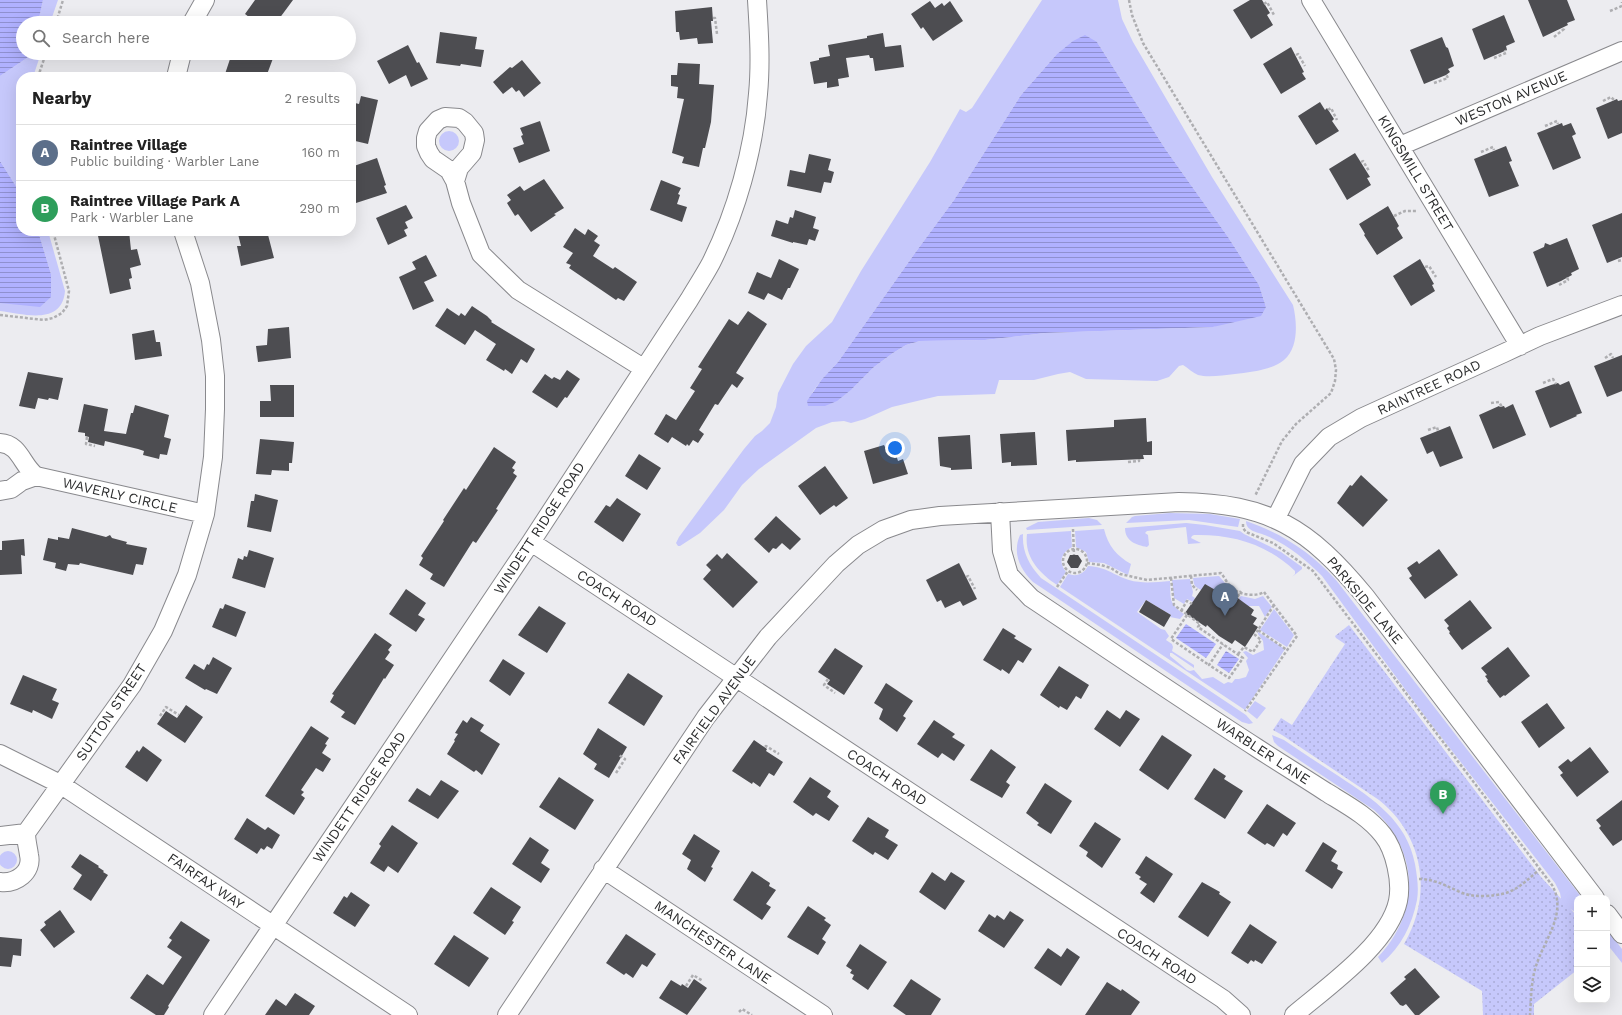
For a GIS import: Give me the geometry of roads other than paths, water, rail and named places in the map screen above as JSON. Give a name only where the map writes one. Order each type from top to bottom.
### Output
[{"type":"street","points":[[196,16],[205,0]]},
{"type":"street","name":"WINDETT RIDGE ROAD","points":[[213,1015],[531,542],[689,300],[711,263],[728,225],[743,177],[753,136],[758,95],[760,48],[757,0]]},
{"type":"street","name":"KINGSMILL STREET","points":[[1312,0],[1520,346]]},
{"type":"street","name":"WESTON AVENUE","points":[[1400,146],[1622,51]]},
{"type":"street","points":[[177,72],[180,60]]},
{"type":"street","points":[[456,181],[461,203],[481,254],[518,290],[644,368]]},
{"type":"street","name":"SUTTON STREET","points":[[26,833],[132,685],[162,631],[187,575],[205,514],[213,457],[215,376],[211,340],[200,283],[185,236]]},
{"type":"street","name":"RAINTREE ROAD","points":[[1276,518],[1303,464],[1329,437],[1361,418],[1520,346],[1622,305]]},
{"type":"street","points":[[0,443],[10,446],[16,450],[29,471],[36,476]]},
{"type":"street","points":[[0,491],[11,489],[22,480],[36,476]]},
{"type":"street","name":"WAVERLY CIRCLE","points":[[36,476],[205,514]]},
{"type":"street","name":"PARKSIDE LANE","points":[[1000,512],[1179,502],[1208,502],[1248,510],[1276,518],[1299,532],[1324,551],[1345,572],[1593,895]]},
{"type":"street","name":"FAIRFIELD AVENUE","points":[[507,1015],[603,869],[706,717],[768,638],[836,564],[858,545],[883,530],[911,520],[940,516],[1000,512]]},
{"type":"street","name":"WARBLER LANE","points":[[1000,512],[1002,551],[1009,575],[1030,598],[1251,744],[1369,819],[1384,837],[1394,856],[1398,878],[1398,900],[1391,921],[1379,940],[1363,957],[1294,1015]]},
{"type":"street","name":"COACH ROAD","points":[[531,542],[1223,999],[1241,1015]]},
{"type":"street","name":"FAIRFAX WAY","points":[[0,754],[60,784],[408,1015]]},
{"type":"street","points":[[0,836],[26,833],[26,847],[29,855],[28,868],[19,879],[12,882],[0,882]]},
{"type":"street","name":"MANCHESTER LANE","points":[[603,869],[823,1015]]},
{"type":"street","points":[[1610,918],[1622,934]]},
{"type":"place","name":"Raintree Village","points":[[1225,616]]},
{"type":"place","name":"Raintree Village Park A","points":[[1443,814]]}]
